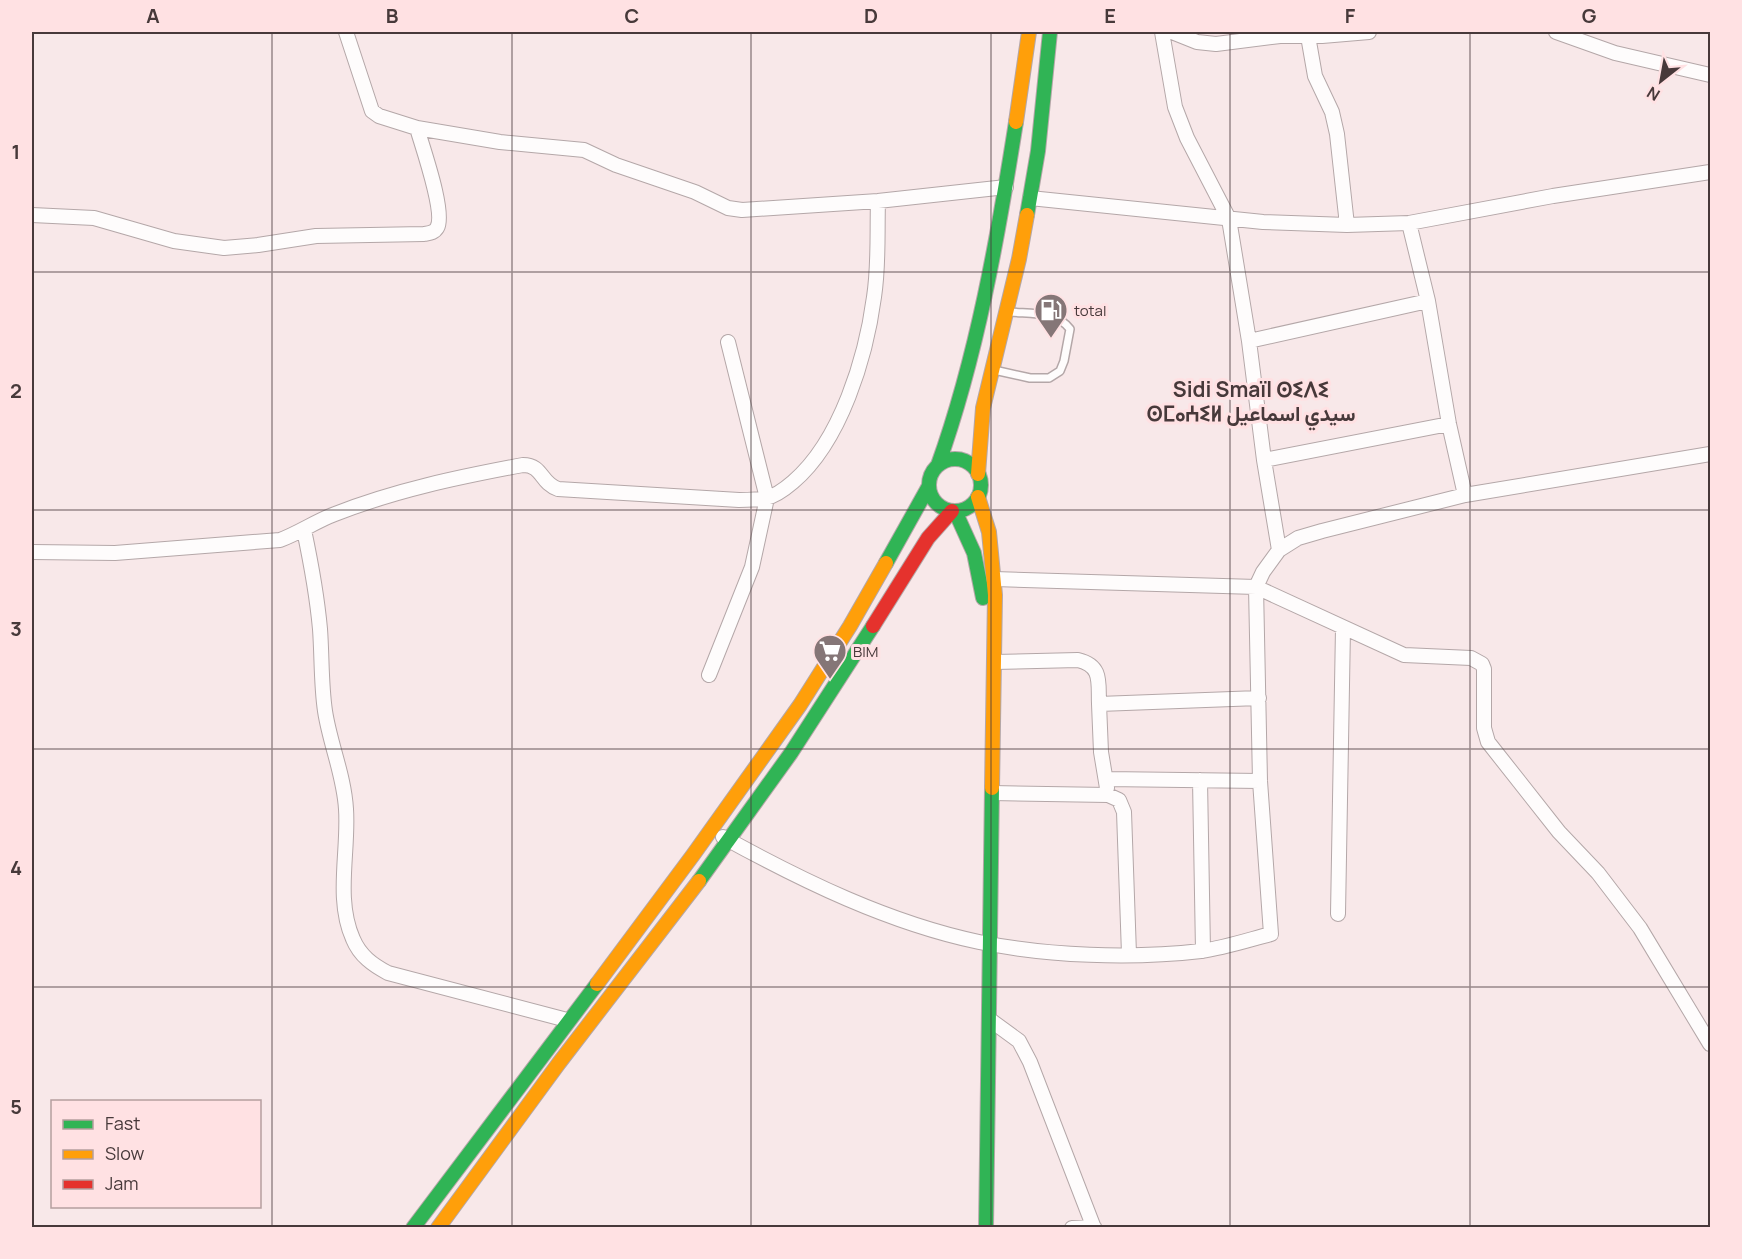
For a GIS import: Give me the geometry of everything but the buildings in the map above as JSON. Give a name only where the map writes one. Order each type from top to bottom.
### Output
[{"type":"main road","points":[[413,1227],[710,830],[826,666],[929,486],[961,394],[994,249],[1006,187],[1029,32]]},
{"type":"main road","points":[[438,1227],[559,1063],[729,840],[791,753],[928,538],[953,511],[968,507],[978,497],[981,430],[991,369],[1007,312],[1030,198],[1038,151],[1050,32]]},
{"type":"main road","points":[[938,465],[953,459],[961,460],[974,468],[978,474]]},
{"type":"main road","points":[[929,486],[933,500],[938,505],[953,511],[969,538],[975,555],[983,599],[985,943],[989,1018],[986,1227]]},
{"type":"main road","points":[[975,1227],[992,793],[994,662],[994,579],[988,524],[978,497]]},
{"type":"street","points":[[346,32],[372,111],[379,116],[417,128],[500,142],[584,150],[616,165],[695,192],[728,208],[741,210],[878,201],[1006,187]]},
{"type":"street","points":[[1162,32],[1175,106],[1187,138],[1228,219],[1249,341],[1264,460],[1279,550]]},
{"type":"street","points":[[1178,33],[1197,42],[1216,44],[1280,36],[1369,32]]},
{"type":"street","points":[[1556,32],[1615,53],[1710,75]]},
{"type":"street","points":[[1308,36],[1315,76],[1332,112],[1337,134],[1347,225]]},
{"type":"street","points":[[32,214],[94,218],[174,241],[196,246],[224,248],[316,236],[433,232],[437,228],[440,217],[417,128]]},
{"type":"street","points":[[1030,198],[1308,225],[1409,223],[1553,196],[1710,172]]},
{"type":"street","points":[[32,552],[115,554],[280,540],[333,515],[408,489],[451,478],[523,465],[531,465],[537,469],[549,487],[558,489],[739,500],[767,498],[785,489],[808,469],[823,449],[853,383],[862,357],[874,295],[878,201]]},
{"type":"street","points":[[1409,223],[1428,301],[1449,424],[1465,495]]},
{"type":"street","points":[[1249,341],[1428,301]]},
{"type":"street","points":[[709,675],[752,567],[767,498],[728,342]]},
{"type":"street","points":[[1264,460],[1449,424]]},
{"type":"street","points":[[710,830],[777,866],[877,910],[985,943],[1054,951],[1129,954],[1203,951],[1271,934],[1260,781],[1256,587],[1263,572],[1279,550],[1298,538],[1314,533],[1465,495],[1710,454]]},
{"type":"street","points":[[304,530],[315,588],[325,714],[335,748],[346,806],[347,835],[343,901],[352,939],[362,955],[374,966],[388,972],[567,1020]]},
{"type":"street","points":[[994,579],[1256,587],[1404,655],[1471,658],[1482,664],[1484,669],[1484,728],[1488,742],[1559,832],[1598,873],[1640,928],[1710,1044]]},
{"type":"street","points":[[1338,914],[1343,628]]},
{"type":"street","points":[[994,662],[1078,660],[1093,666],[1097,674],[1101,752],[1108,795]]},
{"type":"street","points":[[1099,704],[1259,698]]},
{"type":"street","points":[[1106,779],[1260,781]]},
{"type":"street","points":[[1200,780],[1203,951]]},
{"type":"street","points":[[992,793],[1108,795],[1119,800],[1124,812],[1129,954]]},
{"type":"street","points":[[989,1018],[1019,1041],[1030,1062],[1094,1227],[1072,1227]]},
{"type":"lane","points":[[991,369],[1030,378],[1049,378],[1060,370],[1064,361],[1070,329],[1065,322],[1056,317],[1007,312]]},
{"type":"traffic: fast","points":[[1027,215],[1038,151],[1050,32]]},
{"type":"traffic: fast","points":[[938,465],[952,424],[975,339],[994,252],[1016,122]]},
{"type":"traffic: fast","points":[[955,459],[965,461],[973,467],[979,475],[981,485],[979,495],[973,503],[965,509],[955,511],[945,509],[937,503],[931,495],[929,485],[931,475],[937,467],[945,461],[955,459]]},
{"type":"traffic: fast","points":[[886,563],[929,486]]},
{"type":"traffic: fast","points":[[955,511],[974,553],[983,598]]},
{"type":"traffic: fast","points":[[699,881],[791,753],[873,626]]},
{"type":"traffic: fast","points":[[986,1228],[992,788]]},
{"type":"traffic: fast","points":[[413,1228],[597,984]]},
{"type":"traffic: slow","points":[[1016,122],[1029,32]]},
{"type":"traffic: slow","points":[[978,474],[983,408],[1019,259],[1027,215]]},
{"type":"traffic: slow","points":[[978,497],[989,532],[995,595],[992,788]]},
{"type":"traffic: slow","points":[[597,984],[800,705],[850,626],[886,563]]},
{"type":"traffic: slow","points":[[438,1228],[559,1063],[699,881]]},
{"type":"traffic: jam","points":[[873,626],[928,538],[952,511]]},
{"type":"place","name":"total","points":[[1051,339]]},
{"type":"place","name":"BIM","points":[[830,680]]},
{"type":"district","name":"Sidi Smaïl ⵙⵉⴷⵉ ⵙⵎⴰⵄⵉⵍ سيدي اسماعيل","points":[[1251,401]]}]
